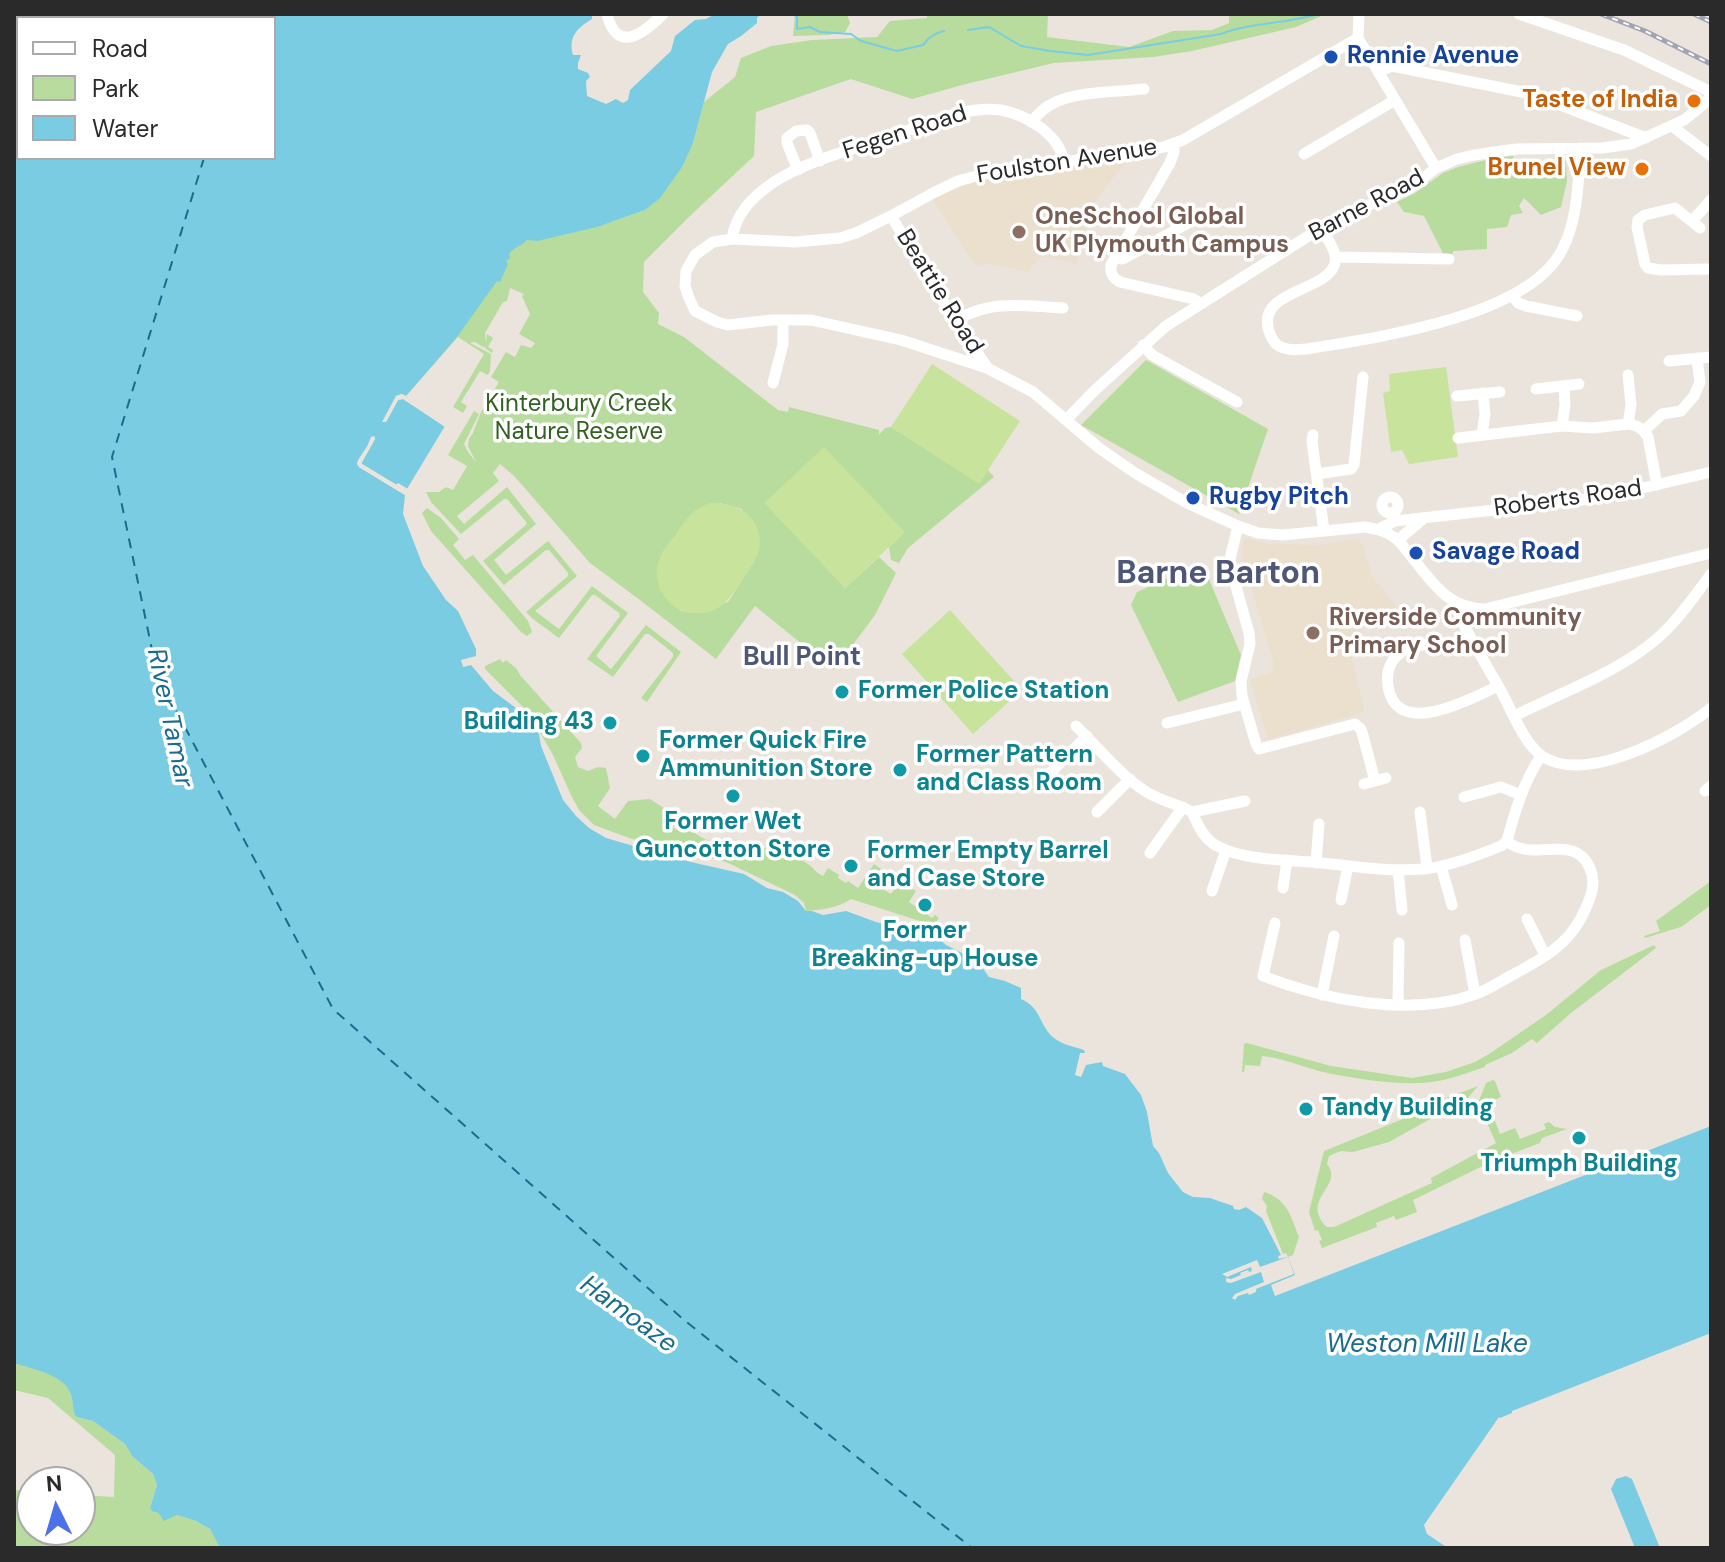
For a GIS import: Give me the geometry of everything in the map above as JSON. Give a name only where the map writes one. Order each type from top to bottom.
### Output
[{"type":"street","points":[[607,14],[610,26],[624,37],[635,37],[647,30],[663,14]]},
{"type":"street","points":[[1359,14],[1358,38],[1436,168]]},
{"type":"street","points":[[1519,14],[1624,50],[1711,94]]},
{"type":"street","name":"Foulston Avenue","points":[[1358,38],[1174,143],[1145,151],[984,174],[958,181],[856,233],[820,241],[732,239],[713,242],[695,255],[686,271],[685,286],[695,311],[728,325],[811,320],[922,346],[987,368],[1033,392],[1099,448],[1135,473],[1187,503],[1238,526],[1258,533],[1283,535],[1365,527],[1379,529]]},
{"type":"street","points":[[1379,71],[1392,66],[1540,96],[1646,138]]},
{"type":"street","points":[[1031,122],[1042,110],[1064,99],[1144,89]]},
{"type":"street","name":"Barne Road","points":[[1067,419],[1143,345],[1199,303],[1348,213],[1409,189],[1436,168],[1457,159],[1516,149],[1602,148],[1631,144],[1684,120],[1711,94]]},
{"type":"street","points":[[1304,154],[1395,100]]},
{"type":"street","name":"Fegen Road","points":[[732,239],[742,210],[776,180],[820,161],[969,111],[1000,110],[1031,122],[1054,139],[1064,162]]},
{"type":"street","points":[[1672,126],[1711,156]]},
{"type":"street","name":"Fegen Road","points":[[798,170],[787,143],[787,138],[796,131],[807,130],[810,133],[820,161]]},
{"type":"street","points":[[1174,143],[1170,163],[1111,265],[1110,272],[1120,282],[1194,299],[1199,303]]},
{"type":"street","points":[[1321,228],[1336,257],[1335,265],[1327,275],[1280,300],[1270,311],[1267,326],[1273,339],[1278,345],[1294,350],[1393,335],[1466,314],[1534,283],[1546,273],[1569,235],[1581,148]]},
{"type":"street","points":[[1711,200],[1696,224],[1675,208],[1640,218],[1637,227],[1648,268],[1711,269]]},
{"type":"street","points":[[1117,258],[1123,259],[1212,210]]},
{"type":"street","name":"Beattie Road","points":[[891,216],[987,368]]},
{"type":"street","points":[[1336,257],[1449,259]]},
{"type":"street","points":[[1512,295],[1518,303],[1570,318]]},
{"type":"street","points":[[955,321],[989,307],[1063,308]]},
{"type":"street","points":[[773,383],[783,344],[783,320]]},
{"type":"street","points":[[1143,345],[1152,355],[1237,402]]},
{"type":"street","points":[[1669,361],[1711,357]]},
{"type":"street","points":[[1644,431],[1662,414],[1681,411],[1694,396],[1700,382],[1697,358]]},
{"type":"street","points":[[1613,377],[1631,375],[1628,424]]},
{"type":"street","points":[[1317,474],[1345,471],[1354,465],[1363,377]]},
{"type":"street","points":[[1536,389],[1579,384]]},
{"type":"street","points":[[1562,426],[1564,386]]},
{"type":"street","points":[[1457,396],[1500,392]]},
{"type":"street","points":[[1482,435],[1485,414],[1483,393]]},
{"type":"street","points":[[1458,438],[1562,426],[1593,428],[1635,425],[1648,437],[1657,485]]},
{"type":"street","points":[[1313,435],[1324,531]]},
{"type":"street","name":"Roberts Road","points":[[1379,529],[1395,521],[1575,501],[1711,472]]},
{"type":"street","points":[[1396,509],[1418,519],[1398,540]]},
{"type":"street","points":[[1238,526],[1230,559],[1250,644],[1241,681],[1242,696],[1259,749],[1349,725],[1358,726],[1375,781]]},
{"type":"street","points":[[1379,529],[1398,540],[1437,587],[1456,604],[1485,609],[1711,554]]},
{"type":"street","points":[[1514,716],[1632,657],[1675,621],[1711,574]]},
{"type":"street","points":[[1464,607],[1462,618],[1471,639],[1514,716],[1532,746],[1541,756],[1554,762],[1592,763],[1624,756],[1679,731],[1711,708]]},
{"type":"street","points":[[1471,639],[1463,643],[1416,645],[1399,654],[1391,662],[1388,672],[1389,693],[1394,702],[1409,712],[1427,714],[1468,701],[1498,686]]},
{"type":"street","points":[[1167,723],[1183,724],[1244,704]]},
{"type":"street","points":[[1076,726],[1130,779],[1165,802],[1183,808],[1245,801]]},
{"type":"street","points":[[1045,778],[1087,736]]},
{"type":"street","points":[[1183,808],[1208,840],[1226,850],[1256,857],[1398,870],[1441,866],[1491,850],[1507,841],[1521,795],[1541,756]]},
{"type":"street","points":[[1097,812],[1130,779]]},
{"type":"street","points":[[1464,797],[1501,787],[1521,795]]},
{"type":"street","points":[[1150,853],[1183,808]]},
{"type":"street","points":[[1420,812],[1427,868]]},
{"type":"street","points":[[1316,863],[1319,824]]},
{"type":"street","points":[[1275,923],[1263,976],[1305,991],[1383,1004],[1457,1000],[1475,994],[1492,987],[1565,941],[1593,891],[1594,882],[1585,860],[1573,852],[1565,849],[1528,851],[1513,847],[1507,841]]},
{"type":"street","points":[[1212,891],[1226,850]]},
{"type":"street","points":[[1283,888],[1287,860]]},
{"type":"street","points":[[1341,900],[1348,866]]},
{"type":"street","points":[[1441,866],[1452,905]]},
{"type":"street","points":[[1398,870],[1402,910]]},
{"type":"street","points":[[1527,919],[1545,955]]},
{"type":"street","points":[[1322,995],[1334,936]]},
{"type":"street","points":[[1465,940],[1475,994]]},
{"type":"street","points":[[1398,1004],[1399,943]]},
{"type":"shaded area","name":"OneSchool Global UK Plymouth Campus","points":[[1125,162],[1091,207],[1077,264],[1044,257],[1037,260],[1028,272],[986,263],[975,266],[932,198],[974,182],[995,178]]},
{"type":"shaded area","name":"Riverside Community Primary School","points":[[1244,538],[1270,544],[1321,545],[1356,539],[1362,543],[1372,576],[1399,611],[1360,618],[1363,647],[1350,650],[1365,712],[1268,740],[1250,680],[1273,672],[1274,665],[1241,552]]},
{"type":"green space","name":"Kinterbury Creek Nature Reserve","points":[[760,14],[756,18],[757,23],[741,36],[703,56],[611,222],[645,210],[693,143],[704,102],[735,77],[741,58],[771,46],[812,40],[877,37],[890,21],[927,18],[927,14],[1047,14],[1047,37],[1129,47],[1173,31],[1212,30],[1229,23],[1229,14],[1326,14],[1296,27],[1192,51],[1153,57],[1054,63],[912,99],[851,79],[756,112],[754,156],[644,262],[643,292],[659,313],[658,324],[684,337],[778,410],[788,412],[789,407],[879,430],[879,435],[885,428],[891,427],[979,483],[988,470],[994,477],[908,548],[899,563],[891,560],[889,547],[904,533],[765,502],[845,588],[879,557],[896,573],[875,615],[834,670],[755,606],[716,659],[590,563],[500,464],[493,473],[499,481],[457,516],[464,524],[507,487],[536,524],[494,560],[506,575],[548,541],[577,576],[535,611],[559,629],[592,586],[628,613],[596,656],[611,669],[646,625],[681,652],[647,702],[641,698],[673,653],[645,634],[613,677],[587,659],[620,616],[595,595],[559,638],[526,612],[568,576],[549,550],[504,585],[483,561],[527,523],[507,499],[461,534],[431,502],[426,492],[439,492],[446,487],[453,490],[467,466],[448,455],[474,411],[479,414],[464,444],[476,462],[468,446],[469,439],[499,382],[491,377],[506,352],[515,357],[521,345],[531,348],[535,343],[519,334],[530,314],[522,296],[524,294],[510,288],[507,301],[503,302],[485,333],[486,343],[487,334],[493,338],[488,347],[493,350],[492,353],[486,346],[470,343],[491,354],[490,371],[488,375],[480,371],[461,402],[467,406],[463,413],[453,407],[484,354],[458,337],[406,396],[557,56],[603,119]],"holes":[[[720,503],[742,509],[755,560],[728,602],[694,613],[682,611],[673,605]]]},
{"type":"green space","points":[[795,14],[847,14],[850,23],[845,32],[793,36]]},
{"type":"green space","points":[[1513,156],[1515,162],[1566,161],[1567,181],[1561,207],[1541,215],[1524,198],[1519,206],[1523,213],[1511,215],[1507,227],[1487,229],[1487,249],[1453,251],[1452,256],[1444,255],[1424,216],[1404,212],[1397,202],[1458,167]]},
{"type":"green space","points":[[1146,360],[1268,429],[1239,514],[1081,425]]},
{"type":"green space","points":[[932,364],[1020,421],[979,484],[891,427]]},
{"type":"green space","points":[[1446,367],[1458,457],[1409,464],[1402,450],[1391,452],[1383,393],[1390,391],[1389,374]]},
{"type":"green space","points":[[824,447],[905,532],[845,588],[764,503]]},
{"type":"green space","points":[[710,503],[737,508],[751,517],[759,533],[760,547],[745,576],[722,605],[708,612],[688,612],[665,598],[658,582],[658,564],[664,550],[686,520]]},
{"type":"green space","points":[[427,508],[441,518],[459,539],[453,545],[465,560],[473,555],[528,621],[532,632],[527,636],[521,632],[431,531],[422,513]]},
{"type":"green space","points":[[1202,563],[1241,655],[1235,681],[1178,702],[1131,605],[1137,592]]},
{"type":"green space","points":[[950,610],[1022,690],[973,734],[902,654]]},
{"type":"green space","points":[[500,659],[516,668],[581,743],[582,748],[575,757],[578,767],[588,771],[606,768],[610,788],[598,806],[615,819],[628,801],[650,799],[676,816],[673,827],[676,830],[683,824],[690,826],[696,834],[718,843],[785,852],[806,862],[823,876],[828,868],[839,875],[838,878],[858,888],[874,864],[881,869],[872,882],[891,894],[900,881],[916,891],[909,902],[932,918],[935,915],[939,918],[935,924],[938,932],[925,929],[926,923],[851,899],[835,906],[806,911],[804,903],[795,895],[726,862],[629,838],[594,825],[579,810],[528,712],[485,669],[485,666]]},
{"type":"green space","points":[[1711,881],[1711,905],[1681,927],[1645,938],[1660,931],[1656,921]]},
{"type":"green space","points":[[1654,945],[1656,948],[1537,1043],[1532,1039],[1485,1067],[1458,1076],[1419,1083],[1379,1081],[1327,1073],[1262,1056],[1260,1066],[1245,1065],[1242,1072],[1244,1044],[1247,1043],[1331,1066],[1412,1078],[1446,1072],[1489,1054],[1546,1015],[1601,970]]},
{"type":"green space","points":[[1493,1080],[1501,1097],[1488,1103],[1500,1134],[1515,1128],[1520,1139],[1546,1129],[1544,1124],[1549,1122],[1555,1127],[1567,1129],[1413,1200],[1417,1212],[1396,1220],[1394,1216],[1376,1223],[1377,1227],[1322,1248],[1319,1241],[1322,1240],[1318,1230],[1315,1231],[1309,1212],[1324,1151],[1478,1086],[1468,1098],[1389,1142],[1329,1156],[1327,1164],[1331,1179],[1318,1208],[1327,1227],[1334,1227],[1432,1183],[1431,1178],[1496,1143],[1478,1103],[1486,1083]]},
{"type":"green space","points":[[1264,1192],[1278,1199],[1290,1215],[1299,1237],[1293,1255],[1288,1257],[1286,1253],[1283,1254],[1262,1199]]},
{"type":"green space","points":[[14,1343],[66,1385],[76,1417],[93,1421],[125,1444],[132,1456],[153,1474],[157,1485],[150,1508],[161,1515],[177,1515],[210,1529],[220,1548],[14,1548],[14,1490],[16,1546],[96,1546],[96,1496],[114,1497],[115,1455],[48,1398],[14,1390]]},
{"type":"water","points":[[14,14],[592,14],[592,19],[575,34],[572,49],[573,55],[581,55],[578,69],[590,77],[586,81],[587,96],[606,104],[616,99],[623,103],[628,100],[630,90],[671,51],[675,36],[695,20],[715,14],[761,14],[757,23],[728,44],[712,72],[693,143],[682,167],[660,198],[645,210],[597,227],[537,241],[527,240],[513,250],[500,282],[497,281],[457,337],[406,396],[396,396],[386,422],[398,400],[403,399],[445,426],[407,489],[362,464],[374,436],[359,467],[405,495],[403,514],[423,566],[446,600],[458,611],[476,649],[476,656],[461,660],[463,667],[471,665],[493,691],[516,708],[539,734],[563,800],[576,816],[606,838],[744,874],[767,888],[783,892],[798,901],[806,911],[823,915],[846,911],[876,922],[936,936],[982,967],[989,977],[1021,988],[1021,999],[1033,1007],[1054,1038],[1084,1050],[1085,1053],[1080,1053],[1075,1075],[1081,1077],[1086,1065],[1102,1062],[1103,1066],[1125,1074],[1141,1095],[1153,1146],[1183,1192],[1193,1197],[1210,1198],[1234,1209],[1246,1207],[1262,1218],[1281,1255],[1279,1259],[1288,1257],[1295,1275],[1271,1285],[1275,1296],[1711,1126],[1711,1333],[1499,1417],[1424,1525],[1427,1534],[1448,1548],[220,1548],[210,1529],[196,1521],[177,1515],[163,1521],[159,1514],[152,1511],[150,1508],[157,1485],[153,1474],[132,1456],[125,1444],[93,1421],[76,1417],[66,1386],[46,1373],[14,1363]]},
{"type":"water","points":[[1626,1476],[1632,1479],[1660,1548],[1635,1548],[1611,1489],[1616,1479]]},
{"type":"pier","points":[[402,394],[448,424],[407,494],[408,502],[405,495],[357,464],[374,436],[362,464],[408,489],[445,427],[403,399],[398,400],[386,422],[382,422],[396,396]]},
{"type":"pier","points":[[1288,1257],[1294,1274],[1256,1289],[1249,1295],[1238,1296],[1235,1300],[1232,1298],[1264,1282],[1261,1272],[1231,1283],[1226,1282],[1226,1278],[1252,1271],[1251,1267],[1227,1277],[1222,1274],[1257,1260],[1260,1267]]},
{"type":"waterway","points":[[793,14],[797,17],[797,29],[810,27],[820,32],[851,34],[861,41],[897,51],[923,45],[944,31]]},
{"type":"waterway","points":[[968,30],[989,27],[1021,46],[1088,55],[1221,34],[1318,14]]},
{"type":"ferry route","points":[[203,160],[112,457],[157,674],[333,1009],[684,1320],[972,1548]]},
{"type":"railway","points":[[1601,14],[1645,31],[1711,64]]},
{"type":"railway","points":[[1694,14],[1711,22]]},
{"type":"place","name":"Rennie Avenue","points":[[1331,57]]},
{"type":"place","name":"Taste of India","points":[[1694,101]]},
{"type":"place","name":"Brunel View","points":[[1642,169]]},
{"type":"place","name":"OneSchool Global UK Plymouth Campus","points":[[1019,232]]},
{"type":"place","name":"Rugby Pitch","points":[[1193,498]]},
{"type":"place","name":"Savage Road","points":[[1416,553]]},
{"type":"place","name":"Riverside Community Primary School","points":[[1313,633]]},
{"type":"place","name":"Former Police Station","points":[[842,692]]},
{"type":"place","name":"Building 43","points":[[610,723]]},
{"type":"place","name":"Former Quick Fire Ammunition Store","points":[[643,756]]},
{"type":"place","name":"Former Pattern and Class Room","points":[[900,770]]},
{"type":"place","name":"Former Wet Guncotton Store","points":[[733,796]]},
{"type":"place","name":"Former Empty Barrel and Case Store","points":[[851,866]]},
{"type":"place","name":"Former Breaking-up House","points":[[925,905]]},
{"type":"place","name":"Tandy Building","points":[[1306,1109]]},
{"type":"place","name":"Triumph Building","points":[[1579,1138]]},
{"type":"district","name":"Barne Barton","points":[[1218,575]]},
{"type":"district","name":"Bull Point","points":[[802,658]]},
{"type":"water label","name":"River Tamar","points":[[169,718]]},
{"type":"water label","name":"Hamoaze","points":[[628,1315]]},
{"type":"water label","name":"Weston Mill Lake","points":[[1427,1345]]}]
